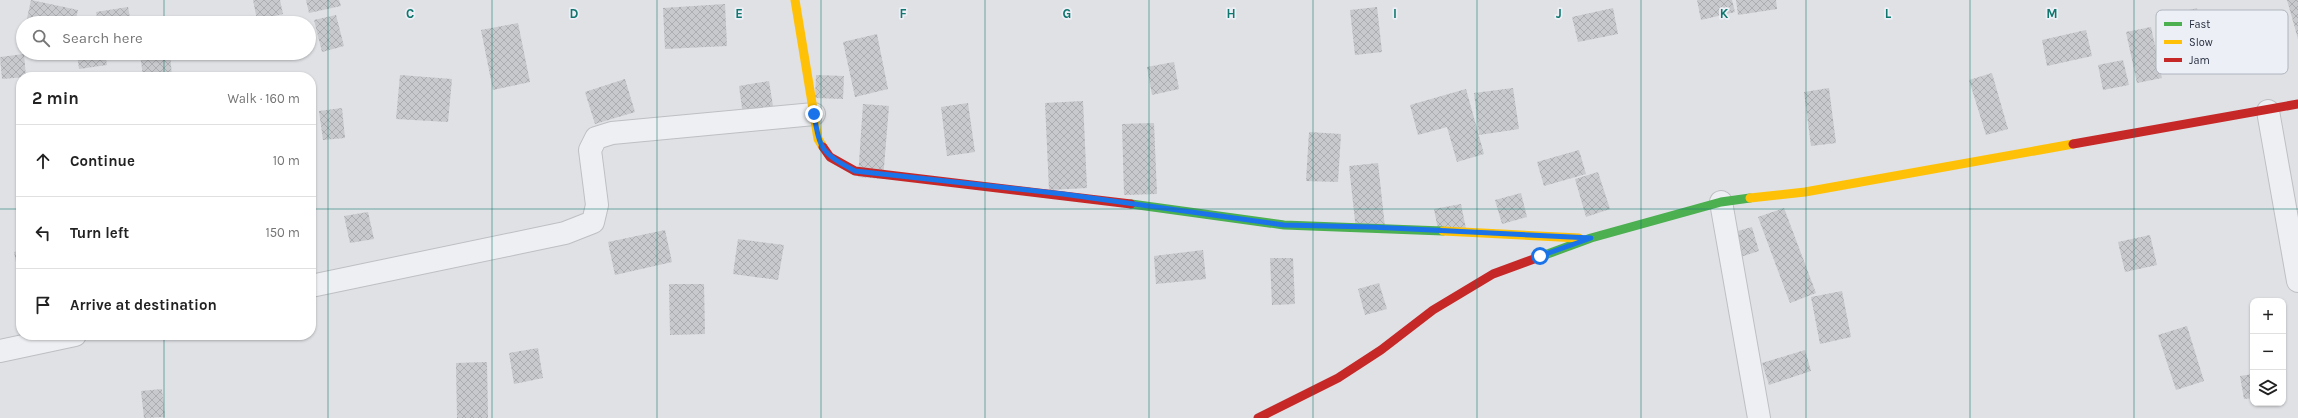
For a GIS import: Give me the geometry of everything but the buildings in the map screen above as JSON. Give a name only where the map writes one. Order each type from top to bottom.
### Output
[{"type":"street","points":[[795,0],[818,139],[830,157],[855,171],[1063,194],[1284,225],[1371,227],[1591,238]]},
{"type":"street","points":[[1258,418],[1338,378],[1380,350],[1433,310],[1493,274],[1591,238],[1721,202],[1805,192],[2268,111],[2298,104]]},
{"type":"street","points":[[2268,111],[2298,280]]},
{"type":"street","points":[[316,285],[565,233],[593,222],[597,205],[590,150],[596,138],[612,133],[814,114]]},
{"type":"street","points":[[1721,202],[1759,418]]},
{"type":"street","points":[[0,351],[52,340]]},
{"type":"traffic: fast","points":[[1542,256],[1591,238],[1721,202],[1750,198]]},
{"type":"traffic: fast","points":[[1131,204],[1284,225],[1443,231]]},
{"type":"traffic: slow","points":[[795,0],[818,139],[823,147]]},
{"type":"traffic: slow","points":[[1750,198],[1805,192],[2073,144]]},
{"type":"traffic: slow","points":[[1443,231],[1579,238]]},
{"type":"traffic: jam","points":[[2073,144],[2298,104]]},
{"type":"traffic: jam","points":[[823,147],[830,157],[855,171],[1131,204]]},
{"type":"traffic: jam","points":[[1258,418],[1338,378],[1381,350],[1433,310],[1493,274],[1542,256]]},
{"type":"route","points":[[814,114],[818,139],[830,157],[855,171],[1063,194],[1284,225],[1371,227],[1591,238],[1540,256]]}]
